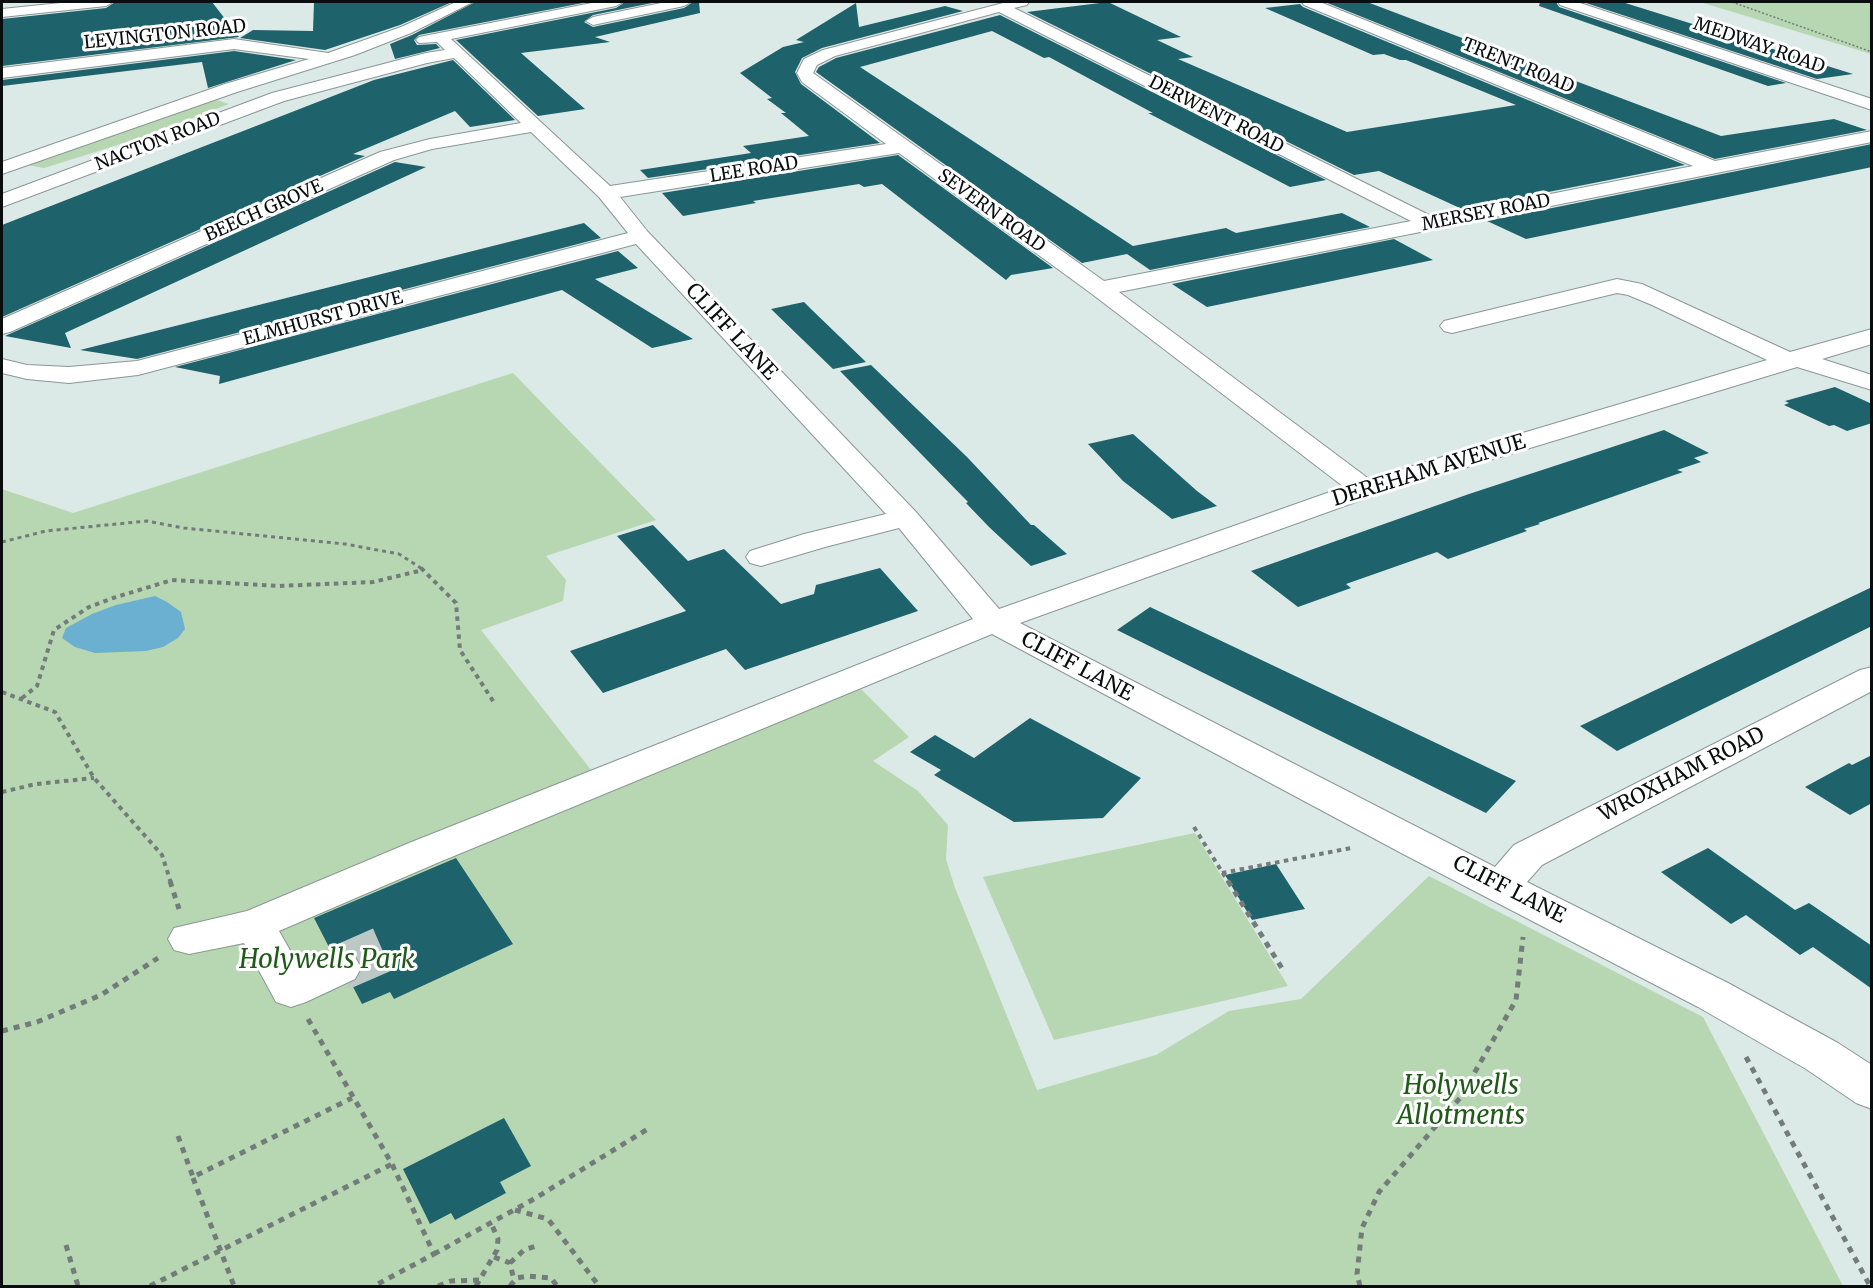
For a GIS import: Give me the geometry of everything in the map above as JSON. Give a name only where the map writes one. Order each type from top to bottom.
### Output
[{"type":"street","points":[[2,13],[106,2]]},
{"type":"street","name":"NACTON ROAD","points":[[2,168],[231,88],[349,52],[466,2]]},
{"type":"street","points":[[349,52],[456,48],[616,2]]},
{"type":"street","points":[[570,26],[684,2]]},
{"type":"street","name":"SEVERN ROAD","points":[[1022,2],[829,53],[810,62],[805,73],[808,79],[1100,289],[1365,489]]},
{"type":"street","name":"TRENT ROAD","points":[[1309,2],[1713,167]]},
{"type":"street","name":"MEDWAY ROAD","points":[[1565,2],[1872,105]]},
{"type":"street","name":"DERWENT ROAD","points":[[1000,7],[1432,224]]},
{"type":"street","name":"LEVINGTON ROAD","points":[[2,73],[234,44],[331,58]]},
{"type":"street","name":"NACTON ROAD","points":[[2,201],[279,97],[456,48]]},
{"type":"street","name":"CLIFF LANE","points":[[456,48],[606,193],[641,236],[906,518],[993,621],[1405,838],[1723,1000],[1822,1056],[1872,1090]]},
{"type":"street","name":"NACTON ROAD","points":[[231,88],[279,97]]},
{"type":"street","name":"BEECH GROVE","points":[[2,327],[387,156],[430,144],[536,126]]},
{"type":"street","name":"MERSEY ROAD","points":[[1100,289],[1872,136]]},
{"type":"street","name":"LEE ROAD","points":[[606,193],[901,147]]},
{"type":"street","points":[[2,181],[37,188]]},
{"type":"street","name":"ELMHURST DRIVE","points":[[2,366],[27,372],[69,375],[138,368],[641,236]]},
{"type":"street","points":[[1452,326],[1617,286],[1634,289],[1791,359],[1872,382]]},
{"type":"street","name":"DEREHAM AVENUE","points":[[189,939],[255,925],[423,853],[993,621],[1365,489],[1872,336]]},
{"type":"street","points":[[761,556],[823,552],[906,518]]},
{"type":"street","name":"WROXHAM ROAD","points":[[1516,893],[1528,855],[1872,677]]},
{"type":"street","points":[[255,925],[291,990],[340,968]]},
{"type":"path","points":[[1732,2],[1872,52]]},
{"type":"path","points":[[2,542],[46,531],[147,521],[184,528],[345,544],[399,554],[424,570],[456,603],[460,650],[495,704]]},
{"type":"path","points":[[21,699],[37,686],[54,630],[89,607],[113,598],[172,580],[278,586],[373,582],[424,570]]},
{"type":"path","points":[[2,692],[56,712],[94,778],[162,855],[189,939],[101,996],[37,1022],[2,1031]]},
{"type":"path","points":[[2,792],[36,784],[94,778]]},
{"type":"path","points":[[1194,827],[1284,970]]},
{"type":"path","points":[[1222,873],[1405,838]]},
{"type":"path","points":[[1360,1287],[1357,1274],[1362,1228],[1379,1192],[1460,1098],[1516,1000],[1519,952],[1516,893]]},
{"type":"path","points":[[321,1042],[392,1164],[434,1254]]},
{"type":"path","points":[[1741,1047],[1870,1287]]},
{"type":"path","points":[[193,1177],[352,1098]]},
{"type":"path","points":[[374,1287],[491,1223],[651,1127]]},
{"type":"path","points":[[178,1136],[234,1287]]},
{"type":"path","points":[[150,1287],[392,1164]]},
{"type":"path","points":[[515,1209],[548,1219],[599,1287]]},
{"type":"path","points":[[438,1287],[451,1281],[477,1283],[494,1257],[498,1239],[491,1223]]},
{"type":"path","points":[[66,1245],[78,1287]]},
{"type":"path","points":[[510,1263],[524,1250],[539,1245]]},
{"type":"path","points":[[494,1257],[510,1263]]},
{"type":"path","points":[[510,1263],[513,1276],[517,1278]]},
{"type":"path","points":[[510,1287],[517,1278],[528,1276],[551,1278],[557,1287]]},
{"type":"green space","points":[[1700,2],[1871,2],[1871,54]]},
{"type":"green space","points":[[217,100],[229,104],[146,136],[44,168],[27,165],[148,121]]},
{"type":"green space","name":"Holywells Park","points":[[513,373],[656,520],[546,556],[566,580],[563,601],[481,630],[595,775],[846,674],[909,737],[873,761],[918,791],[948,825],[946,859],[955,888],[1037,1090],[1156,1055],[1229,1011],[1301,999],[1429,876],[1703,1017],[1843,1286],[2,1286],[2,489],[73,513]]},
{"type":"green space","points":[[1195,833],[1288,986],[1054,1040],[983,877]]},
{"type":"water","points":[[155,596],[181,612],[185,629],[178,638],[163,647],[146,651],[95,653],[75,647],[62,638],[66,628],[92,614],[116,605]]},
{"type":"building","points":[[115,2],[212,2],[239,37],[2,66],[2,19],[106,8]]},
{"type":"building","points":[[314,2],[452,2],[400,25],[325,50],[240,38],[253,30],[313,31]]},
{"type":"building","points":[[475,2],[588,2],[419,35],[414,40],[417,45],[436,44],[440,48],[395,59],[390,44]]},
{"type":"building","points":[[625,2],[657,2],[593,15],[584,22],[593,27],[684,8],[693,2],[699,2],[700,13],[595,37],[610,42],[521,53],[585,109],[538,116],[456,40],[616,8]]},
{"type":"building","points":[[1108,2],[1181,37],[1157,40],[1193,57],[1178,59],[1347,132],[1516,105],[1406,60],[1384,54],[1373,55],[1265,8],[1300,4],[1685,165],[1462,209],[1379,171],[1354,175],[1027,12]]},
{"type":"building","points":[[1325,2],[1367,2],[1721,136],[1834,119],[1867,130],[1715,159]]},
{"type":"building","points":[[1540,2],[1556,2],[1559,7],[1786,83],[1768,86],[1539,6]]},
{"type":"building","points":[[1583,2],[1622,2],[1853,74],[1817,79]]},
{"type":"building","points":[[856,3],[859,27],[945,6],[963,11],[822,48],[802,58],[795,72],[801,84],[880,143],[648,178],[640,170],[751,153],[743,146],[809,136],[781,113],[786,113],[767,99],[772,98],[740,73],[783,47],[804,42],[796,40]]},
{"type":"building","points":[[1000,15],[1326,180],[1290,187],[1148,113],[1153,113],[1049,57],[1044,58],[992,31],[860,67],[1133,246],[1226,228],[1236,233],[1342,213],[1370,227],[1150,270],[1127,254],[1082,263],[816,72],[819,67],[836,58]]},
{"type":"building","points":[[234,51],[296,60],[208,88],[202,62],[2,86],[2,80]]},
{"type":"building","points":[[453,60],[515,120],[470,127],[455,111],[353,154],[365,156],[2,317],[2,225],[374,80]]},
{"type":"building","points":[[1872,144],[1872,167],[1526,239],[1487,221]]},
{"type":"building","points":[[898,155],[1053,268],[1011,275],[1006,280],[882,184],[864,187],[859,184],[753,201],[756,203],[683,216],[662,193]]},
{"type":"building","points":[[395,162],[426,167],[65,333],[71,348],[5,336]]},
{"type":"building","points":[[584,223],[601,238],[137,359],[80,350]]},
{"type":"building","points":[[1394,239],[1433,260],[1207,307],[1172,284]]},
{"type":"building","points":[[618,251],[638,268],[595,279],[693,339],[652,348],[562,290],[219,384],[220,376],[175,367]]},
{"type":"building","points":[[804,302],[866,362],[833,369],[771,309]]},
{"type":"building","points":[[871,365],[967,457],[1031,525],[1034,525],[1067,554],[1031,566],[989,527],[966,503],[968,502],[840,371]]},
{"type":"building","points":[[1835,387],[1872,404],[1872,423],[1847,431],[1834,425],[1829,426],[1784,405],[1789,403],[1785,401]]},
{"type":"building","points":[[1664,430],[1709,453],[1694,458],[1701,462],[1677,470],[1683,472],[1538,523],[1540,524],[1524,529],[1527,531],[1448,559],[1437,552],[1346,584],[1351,588],[1298,607],[1251,571],[1469,494]]},
{"type":"building","points":[[1133,434],[1217,506],[1172,519],[1123,481],[1088,444]]},
{"type":"building","points":[[653,525],[688,561],[724,549],[781,604],[814,594],[816,585],[880,568],[918,611],[745,670],[726,649],[603,693],[570,651],[686,611],[617,536]]},
{"type":"building","points":[[1872,587],[1872,626],[1617,751],[1580,726]]},
{"type":"building","points":[[1150,607],[1516,781],[1486,813],[1117,630]]},
{"type":"building","points":[[1030,718],[1141,778],[1103,818],[1014,822],[934,775],[941,770],[910,752],[935,735],[974,758]]},
{"type":"building","points":[[1872,755],[1872,803],[1850,815],[1805,787],[1849,763],[1852,765]]},
{"type":"building","points":[[1708,848],[1795,910],[1809,903],[1872,946],[1872,989],[1813,947],[1800,955],[1746,915],[1731,924],[1661,872]]},
{"type":"building","points":[[456,858],[513,944],[394,999],[390,992],[362,1004],[351,983],[357,980],[363,969],[357,956],[341,950],[332,953],[314,918]]},
{"type":"building","points":[[1276,864],[1305,909],[1252,920],[1225,875]]},
{"type":"building","points":[[504,1118],[531,1166],[500,1182],[506,1193],[455,1220],[451,1213],[430,1224],[403,1169]]},
{"type":"tunnel","points":[[340,968],[386,948]]},
{"type":"park label","name":"Holywells Allotments","points":[[1461,1102]]}]
